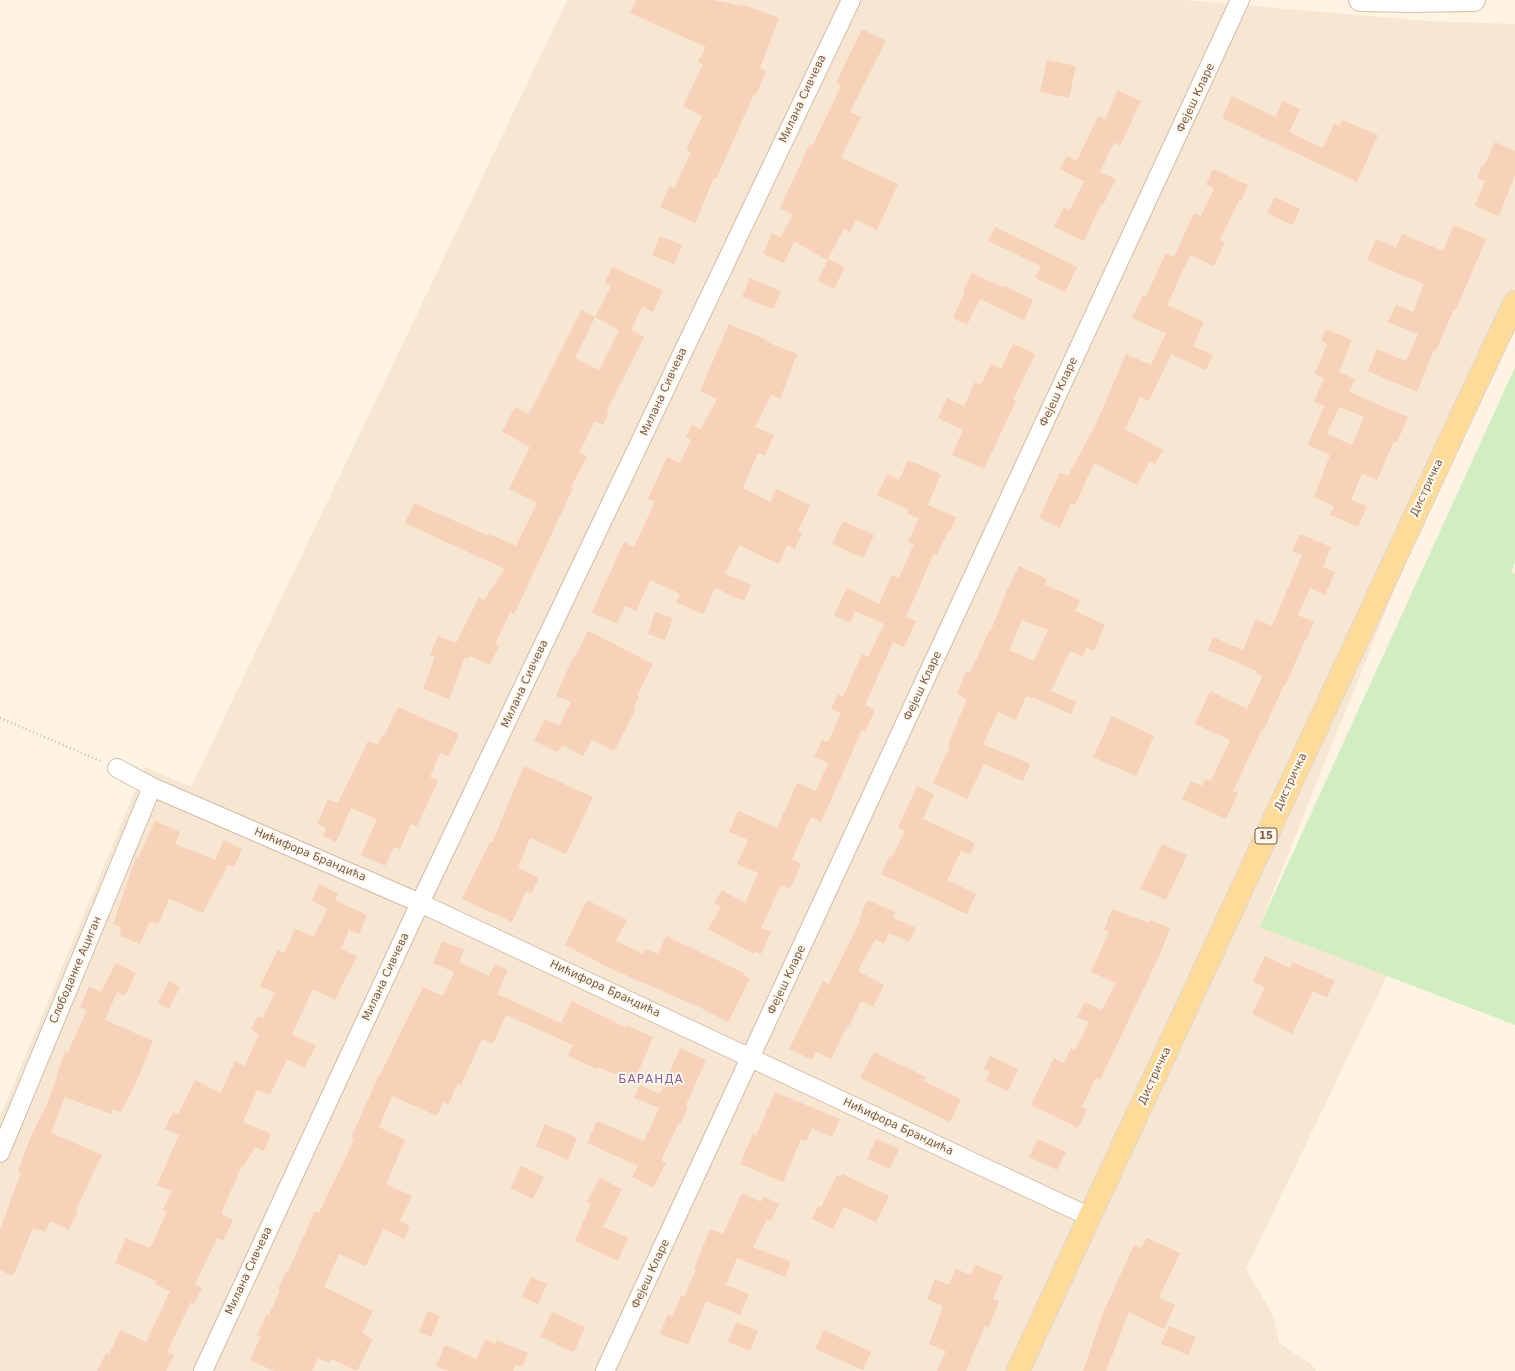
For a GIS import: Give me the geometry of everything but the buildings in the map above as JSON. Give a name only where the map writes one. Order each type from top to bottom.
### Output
[{"type":"main road","points":[[1360,0],[1474,0]]},
{"type":"main road","name":"Дистричка","points":[[1018,1371],[1455,428],[1515,302]]},
{"type":"street","name":"Милана Сивчева","points":[[203,1371],[420,903],[851,0]]},
{"type":"street","name":"Фејеш Кларе","points":[[606,1371],[1240,0]]},
{"type":"street","name":"Нићифора Брандића","points":[[117,768],[152,787],[420,903],[1090,1217]]},
{"type":"street","name":"Слободанке Ациган","points":[[0,1153],[152,787]]},
{"type":"path","points":[[0,718],[117,768]]},
{"type":"shaded area","points":[[567,0],[1184,0],[1429,21],[1515,24],[1515,289],[1259,927],[1387,976],[1246,1269],[1274,1317],[1279,1343],[1312,1365],[1316,1371],[0,1371],[0,1117],[145,767],[191,787]]},
{"type":"green space","points":[[1515,367],[1515,563],[1511,571],[1515,574],[1515,1025],[1259,927]]},
{"type":"district","name":"БАРАНДА","points":[[651,1080]]}]
